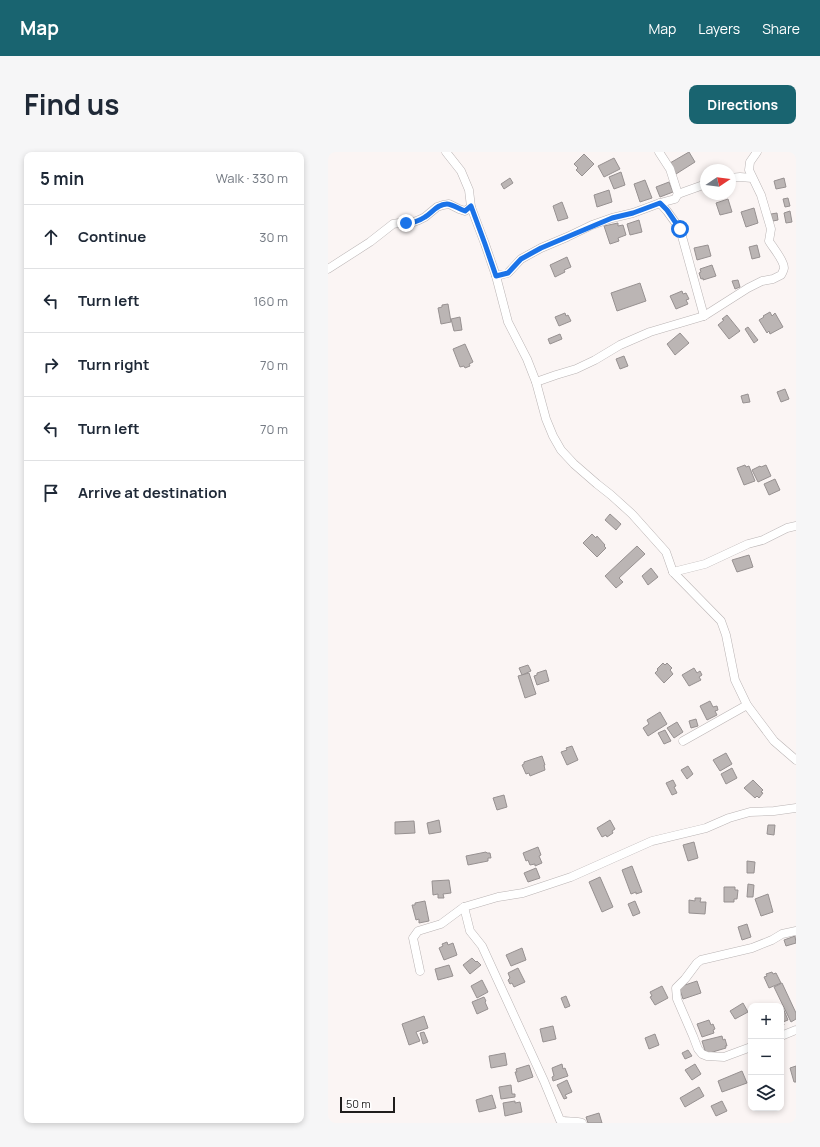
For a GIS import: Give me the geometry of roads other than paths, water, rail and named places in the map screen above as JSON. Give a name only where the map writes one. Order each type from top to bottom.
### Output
[{"type":"street","points":[[446,152],[461,170],[469,190],[471,206],[496,276],[508,322],[527,359],[536,382],[546,419],[561,450],[574,464],[632,514],[666,552],[674,572],[721,620],[726,635],[735,680],[747,705],[774,741],[796,760]]},
{"type":"street","points":[[659,152],[670,169],[676,196],[667,210]]},
{"type":"street","points":[[536,382],[556,374],[576,369],[620,345],[650,332],[704,316],[748,288],[762,281],[773,279],[782,275],[784,268],[780,258],[769,241],[771,229],[761,195],[749,170],[750,162],[757,152]]},
{"type":"street","points":[[736,177],[752,178]]},
{"type":"street","points":[[496,276],[508,273],[521,259],[541,248],[612,218],[633,213],[700,186]]},
{"type":"street","points":[[660,203],[667,210],[680,229],[704,316]]},
{"type":"street","points":[[328,269],[370,242],[393,224],[410,223],[419,220],[437,207],[443,205],[448,204],[459,210],[465,211],[471,206]]},
{"type":"street","points":[[674,572],[705,564],[748,544],[763,540],[787,528],[796,526]]},
{"type":"street","points":[[683,741],[747,705]]},
{"type":"street","points":[[420,971],[413,938],[418,931],[441,924],[464,907],[498,897],[523,893],[571,877],[652,841],[706,828],[729,818],[750,812],[796,808]]},
{"type":"street","points":[[464,907],[470,931],[482,946],[544,1081],[560,1120],[562,1122],[574,1121],[582,1123]]},
{"type":"street","points":[[748,1048],[724,1057],[707,1056],[702,1054],[698,1049],[677,999],[676,988],[701,960],[752,948],[772,940],[782,934],[796,931]]},
{"type":"street","points":[[784,1035],[796,1030]]}]
